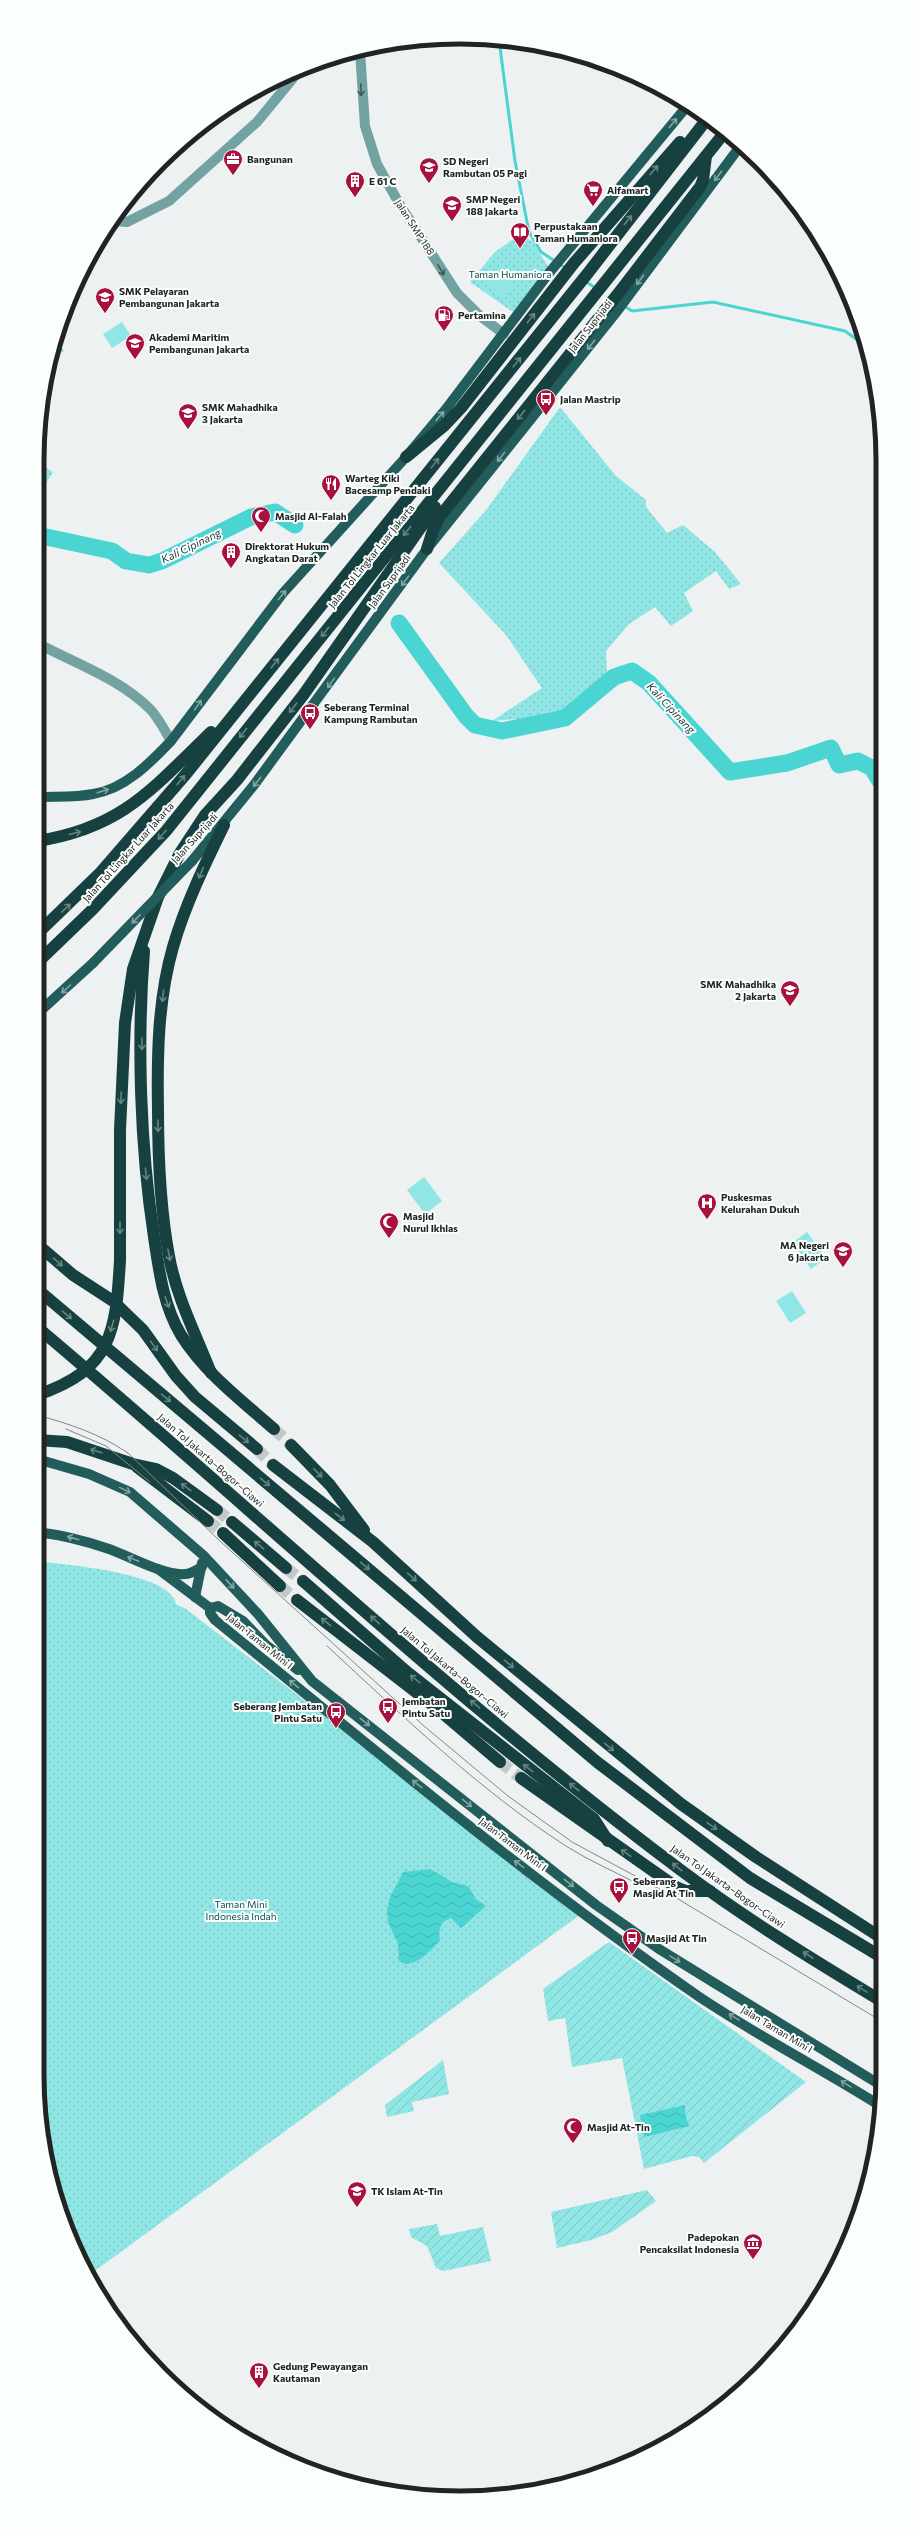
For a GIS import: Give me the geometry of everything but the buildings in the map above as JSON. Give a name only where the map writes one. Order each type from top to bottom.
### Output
[{"type":"highway","name":"Jalan Tol Lingkar Luar Jakarta","points":[[44,927],[101,872],[129,842],[251,693],[588,274],[703,123]]},
{"type":"highway","points":[[406,457],[445,425],[461,408],[574,263],[677,144],[698,129]]},
{"type":"highway","name":"Jalan Tol Lingkar Luar Jakarta","points":[[44,955],[93,909],[166,831],[721,137]]},
{"type":"highway","points":[[428,549],[433,530],[441,515],[611,311],[700,187],[704,180],[706,156]]},
{"type":"highway","points":[[44,1392],[77,1378],[92,1365],[104,1348],[113,1326],[120,1260],[120,1130],[124,1022],[133,969],[158,897],[180,853],[205,815],[237,780],[304,694],[435,507],[466,457]]},
{"type":"highway","points":[[44,839],[82,831],[127,810],[162,780],[251,693]]},
{"type":"highway","points":[[211,1373],[178,1288],[169,1257],[158,1160],[159,1033],[164,987],[172,948],[204,864],[224,825]]},
{"type":"highway","points":[[145,936],[141,991],[142,1113],[156,1250],[162,1286],[174,1321],[192,1351],[211,1373],[274,1429]]},
{"type":"highway","points":[[44,1250],[73,1275],[113,1301],[143,1330],[176,1376],[195,1397],[257,1449]]},
{"type":"highway","name":"Jalan Tol Jakarta–Bogor–Ciawi","points":[[44,1295],[597,1762],[750,1878],[876,1954]]},
{"type":"highway","name":"Jalan Tol Jakarta–Bogor–Ciawi","points":[[44,1333],[190,1457],[375,1621],[573,1786],[710,1891],[876,1998]]},
{"type":"highway","points":[[44,1440],[67,1442],[133,1464],[156,1469],[173,1478],[217,1510]]},
{"type":"highway","points":[[291,1444],[330,1485],[373,1542]]},
{"type":"highway","points":[[133,1464],[208,1521]]},
{"type":"highway","points":[[273,1465],[373,1542],[477,1637],[681,1804],[756,1857],[876,1934]]},
{"type":"highway","points":[[232,1522],[286,1568]]},
{"type":"highway","points":[[223,1533],[280,1586]]},
{"type":"highway","points":[[302,1581],[407,1672],[594,1819],[608,1841]]},
{"type":"highway","points":[[297,1600],[434,1706],[500,1762]]},
{"type":"highway","points":[[521,1778],[608,1841],[676,1887],[686,1890],[710,1891]]},
{"type":"main road","points":[[44,797],[93,794],[116,787],[152,760],[171,741],[283,593],[406,457],[504,334],[565,253],[684,110]]},
{"type":"main road","name":"Jalan Suprijadi","points":[[624,294],[738,150]]},
{"type":"main road","name":"Jalan Suprijadi","points":[[44,1008],[93,963],[192,861],[224,825],[304,720],[428,549]]},
{"type":"main road","name":"Jalan Taman Mini I","points":[[44,1461],[89,1474],[130,1492],[161,1517],[203,1556],[258,1614],[312,1681],[596,1905],[659,1949],[876,2082]]},
{"type":"main road","points":[[44,1533],[67,1536],[94,1544],[158,1569],[184,1574],[192,1573],[202,1566]]},
{"type":"main road","points":[[195,1597],[203,1556]]},
{"type":"main road","name":"Jalan Taman Mini I","points":[[158,1569],[210,1608],[210,1613],[215,1620],[359,1737],[485,1838],[587,1915],[700,1997],[875,2103]]},
{"type":"main road","points":[[210,1608],[218,1606],[229,1611],[266,1645],[312,1681]]},
{"type":"street","name":"Jalan SMP 188","points":[[360,56],[365,126],[377,164],[400,205],[453,287],[480,316],[504,334]]},
{"type":"street","points":[[119,221],[127,222],[169,201],[257,122],[293,80]]},
{"type":"street","points":[[44,646],[111,679],[134,696],[152,711],[171,741]]},
{"type":"green space","name":"Taman Humaniora","points":[[519,235],[532,241],[548,266],[513,312],[470,282],[495,252]]},
{"type":"green space","points":[[491,268],[513,285],[503,297],[481,281]]},
{"type":"green space","points":[[122,322],[131,336],[112,348],[103,334]]},
{"type":"green space","points":[[60,345],[64,351],[57,356]]},
{"type":"green space","points":[[560,407],[616,476],[646,500],[646,507],[667,533],[683,525],[715,552],[741,584],[729,589],[716,571],[684,593],[693,611],[671,626],[655,607],[629,624],[606,651],[607,674],[560,713],[492,721],[542,688],[506,635],[439,563],[487,509]]},
{"type":"green space","points":[[44,466],[53,472],[44,486]]},
{"type":"green space","points":[[424,1177],[442,1201],[425,1214],[407,1190]]},
{"type":"green space","points":[[807,1232],[826,1258],[811,1269],[792,1243]]},
{"type":"green space","points":[[792,1291],[806,1313],[790,1323],[776,1301]]},
{"type":"green space","name":"Taman Mini Indonesia Indah","points":[[44,1562],[92,1568],[137,1577],[156,1584],[170,1593],[176,1604],[186,1609],[581,1914],[94,2272],[76,2234],[58,2183],[52,2156],[45,2102]]},
{"type":"green space","points":[[609,1942],[806,2082],[704,2163],[699,2157],[692,2156],[644,2169],[622,2058],[572,2067],[565,2018],[548,2021],[543,1989]]},
{"type":"green space","points":[[443,2060],[449,2094],[412,2102],[414,2111],[387,2117],[385,2105]]},
{"type":"green space","points":[[647,2190],[656,2201],[612,2232],[591,2240],[557,2248],[551,2212]]},
{"type":"green space","points":[[437,2224],[440,2236],[483,2227],[491,2261],[443,2271],[436,2268],[427,2246],[411,2237],[409,2229]]},
{"type":"water","points":[[430,1869],[452,1882],[468,1886],[476,1899],[486,1906],[461,1928],[451,1918],[444,1921],[439,1933],[440,1941],[415,1962],[410,1964],[404,1963],[399,1961],[398,1944],[388,1922],[387,1910],[390,1897],[403,1872]]},
{"type":"water","points":[[685,2105],[685,2114],[689,2126],[644,2137],[640,2115]]},
{"type":"waterway","points":[[500,46],[515,161],[529,232],[541,252],[567,269]]},
{"type":"waterway","points":[[585,281],[597,289]]},
{"type":"waterway","points":[[624,306],[632,311],[713,302],[845,331],[859,341]]},
{"type":"waterway","name":"Kali Cipinang","points":[[44,536],[112,551],[126,561],[149,565],[162,561],[251,517],[275,512],[295,525]]},
{"type":"waterway","name":"Kali Cipinang","points":[[399,623],[466,716],[475,725],[502,731],[565,718],[614,677],[632,671],[649,683],[730,772],[787,763],[831,748],[839,765],[858,761],[872,768],[876,774]]},
{"type":"tunnel","points":[[274,1429],[291,1445]]},
{"type":"tunnel","points":[[257,1449],[273,1465]]},
{"type":"tunnel","points":[[217,1510],[232,1522]]},
{"type":"tunnel","points":[[208,1521],[223,1533]]},
{"type":"tunnel","points":[[286,1568],[303,1581]]},
{"type":"tunnel","points":[[280,1586],[297,1600]]},
{"type":"tunnel","points":[[500,1762],[521,1778]]},
{"type":"tram line","points":[[44,1417],[96,1435],[128,1453],[221,1542],[424,1726],[508,1796],[572,1842],[678,1899],[876,2018]]},
{"type":"tram line","points":[[66,1429],[106,1446],[150,1482]]},
{"type":"tram line","points":[[327,1646],[442,1751],[503,1801],[566,1846],[593,1862],[640,1885]]},
{"type":"place","name":"Bangunan","points":[[233,176]]},
{"type":"place","name":"SD Negeri Rambutan 05 Pagi","points":[[429,184]]},
{"type":"place","name":"E 61 C","points":[[355,198]]},
{"type":"place","name":"Alfamart","points":[[593,207]]},
{"type":"place","name":"SMP Negeri 188 Jakarta","points":[[452,222]]},
{"type":"place","name":"Perpustakaan Taman Humaniora","points":[[520,249]]},
{"type":"place","name":"SMK Pelayaran Pembangunan Jakarta","points":[[105,314]]},
{"type":"place","name":"Pertamina","points":[[444,332]]},
{"type":"place","name":"Akademi Maritim Pembangunan Jakarta","points":[[135,360]]},
{"type":"place","name":"Jalan Mastrip","points":[[546,416]]},
{"type":"place","name":"SMK Mahadhika 3 Jakarta","points":[[188,430]]},
{"type":"place","name":"Warteg Kiki Bacesamp Pendaki","points":[[331,501]]},
{"type":"place","name":"Masjid Al-Falah","points":[[261,533]]},
{"type":"place","name":"Direktorat Hukum Angkatan Darat","points":[[231,569]]},
{"type":"place","name":"Seberang Terminal Kampung Rambutan","points":[[310,730]]},
{"type":"place","name":"SMK Mahadhika 2 Jakarta","points":[[790,1007]]},
{"type":"place","name":"Puskesmas Kelurahan Dukuh","points":[[707,1220]]},
{"type":"place","name":"Masjid Nurul Ikhlas","points":[[389,1239]]},
{"type":"place","name":"MA Negeri 6 Jakarta","points":[[843,1268]]},
{"type":"place","name":"Jembatan Pintu Satu","points":[[388,1724]]},
{"type":"place","name":"Seberang Jembatan Pintu Satu","points":[[336,1729]]},
{"type":"place","name":"Seberang Masjid At Tin","points":[[619,1904]]},
{"type":"place","name":"Masjid At Tin","points":[[632,1955]]},
{"type":"place","name":"Masjid At-Tin","points":[[573,2144]]},
{"type":"place","name":"TK Islam At-Tin","points":[[357,2208]]},
{"type":"place","name":"Padepokan Pencaksilat Indonesia","points":[[753,2260]]},
{"type":"place","name":"Gedung Pewayangan Kautaman","points":[[259,2389]]}]
